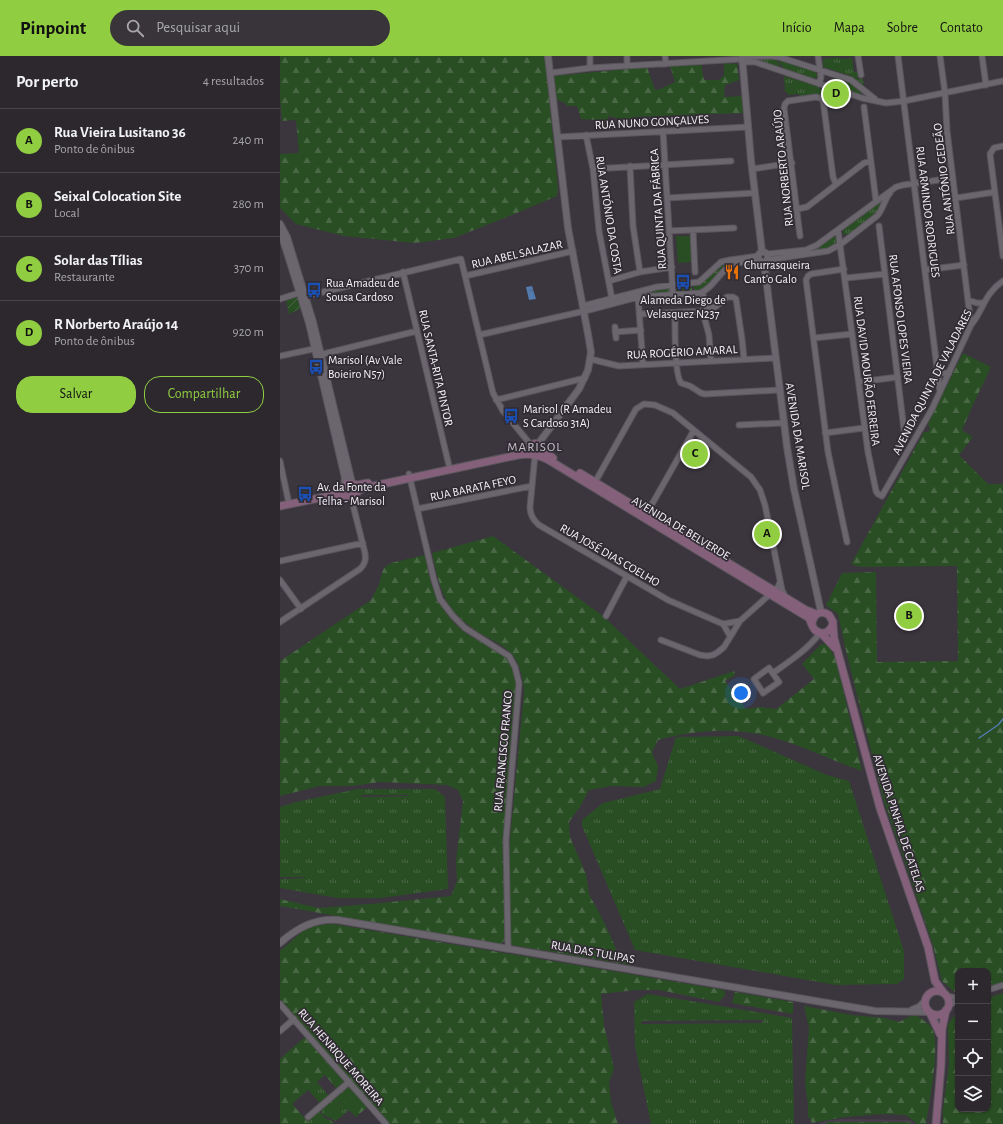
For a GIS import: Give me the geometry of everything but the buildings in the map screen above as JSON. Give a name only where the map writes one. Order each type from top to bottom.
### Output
[{"type":"main road","points":[[348,492],[347,483],[361,484],[409,476],[518,455],[535,449]]},
{"type":"main road","name":"AVENIDA DE BELVERDE","points":[[535,449],[552,462],[647,513],[772,592],[809,618],[814,629],[832,644],[839,655]]},
{"type":"main road","points":[[280,506],[289,502],[334,490],[348,492],[409,476]]},
{"type":"main road","points":[[348,492],[356,489],[353,484]]},
{"type":"main road","name":"AVENIDA DE BELVERDE","points":[[593,484],[772,592],[786,598],[806,610],[829,615],[832,619],[833,625]]},
{"type":"main road","points":[[280,502],[289,502]]},
{"type":"main road","points":[[812,623],[813,618],[819,613]]},
{"type":"main road","points":[[820,633],[828,631],[833,625]]},
{"type":"main road","name":"AVENIDA PINHAL DE CATELAS","points":[[833,625],[834,638],[880,808],[928,947],[932,974]]},
{"type":"main road","points":[[932,974],[930,993],[925,1001],[926,1007],[939,1029],[942,1040]]},
{"type":"main road","points":[[932,974],[937,986],[949,1002],[942,1029],[941,1066],[936,1124]]},
{"type":"main road","points":[[930,993],[939,991],[944,994]]},
{"type":"main road","points":[[930,1013],[938,1015],[947,1008]]},
{"type":"street","points":[[280,298],[461,258],[493,393],[503,411],[535,449],[579,389],[585,378],[590,359],[590,345],[584,309],[568,228],[548,56]]},
{"type":"street","points":[[590,56],[590,68]]},
{"type":"street","points":[[627,56],[627,66]]},
{"type":"street","points":[[665,56],[666,64]]},
{"type":"street","points":[[550,73],[590,68],[666,64],[702,59],[742,59],[770,56],[779,57],[851,80],[871,97],[886,103]]},
{"type":"street","points":[[819,56],[821,77],[819,84]]},
{"type":"street","points":[[858,56],[860,75]]},
{"type":"street","name":"RUA ARMINDO RODRIGUES","points":[[898,56],[940,392]]},
{"type":"street","name":"RUA ANTÓNIO GEDEÃO","points":[[940,56],[945,93],[947,130],[971,325]]},
{"type":"street","points":[[982,56],[986,85]]},
{"type":"street","points":[[742,59],[862,98],[886,103],[904,101],[1003,81]]},
{"type":"street","name":"AVENIDA DA MARISOL","points":[[742,59],[752,169],[783,423],[794,489],[819,613]]},
{"type":"street","name":"RUA NORBERTO ARAÚJO","points":[[800,236],[784,108],[785,104],[791,100],[816,97],[820,98],[824,102],[833,177],[836,184]]},
{"type":"street","points":[[864,107],[876,201]]},
{"type":"street","name":"RUA NUNO GONÇALVES","points":[[558,137],[748,127]]},
{"type":"street","name":"RUA QUINTA DA FÁBRICA","points":[[663,132],[674,295]]},
{"type":"street","name":"RUA ANTÓNIO DA COSTA","points":[[586,135],[593,168],[599,231],[612,299]]},
{"type":"street","points":[[1003,146],[996,147],[992,150],[990,156],[1000,215],[1003,256]]},
{"type":"street","points":[[593,168],[732,161]]},
{"type":"street","points":[[797,209],[807,206],[864,163],[871,161]]},
{"type":"street","points":[[752,169],[792,164]]},
{"type":"street","points":[[630,166],[633,226],[640,272]]},
{"type":"street","points":[[479,335],[638,297],[696,294],[703,292],[709,288],[730,266],[737,263],[810,249],[899,186],[953,178]]},
{"type":"street","points":[[584,309],[641,291],[699,282],[717,264],[724,261],[823,253],[841,244],[879,214],[886,198],[893,189]]},
{"type":"street","points":[[956,198],[995,192]]},
{"type":"street","points":[[667,198],[755,194]]},
{"type":"street","points":[[280,224],[287,237],[353,484]]},
{"type":"street","name":"RUA AFONSO LOPES VIEIRA","points":[[879,226],[905,438]]},
{"type":"street","points":[[669,231],[734,228]]},
{"type":"street","points":[[280,230],[303,294]]},
{"type":"street","points":[[693,230],[695,272]]},
{"type":"street","name":"RUA DAVID MOURÃO FERREIRA","points":[[838,230],[846,278],[864,428],[876,491],[882,496]]},
{"type":"street","name":"RUA ABEL SALAZAR","points":[[465,276],[573,251]]},
{"type":"street","points":[[925,270],[964,265]]},
{"type":"street","points":[[609,281],[640,272],[672,267]]},
{"type":"street","points":[[844,269],[811,274],[807,278],[825,433],[847,542]]},
{"type":"street","name":"RUA SANTA-RITA PINTOR","points":[[403,272],[450,468]]},
{"type":"street","points":[[846,278],[884,274]]},
{"type":"street","name":"AVENIDA QUINTA DE VALADARES","points":[[882,496],[923,426],[971,325],[990,292],[1003,281]]},
{"type":"street","points":[[703,292],[711,361]]},
{"type":"street","points":[[640,314],[704,310],[715,307],[727,296],[733,297],[736,300],[744,359]]},
{"type":"street","points":[[638,297],[643,364]]},
{"type":"street","points":[[968,300],[977,303],[984,303]]},
{"type":"street","points":[[675,313],[677,362],[680,382],[703,394],[779,390]]},
{"type":"street","points":[[280,356],[317,351],[417,330]]},
{"type":"street","points":[[615,332],[641,330]]},
{"type":"street","points":[[814,338],[852,334]]},
{"type":"street","points":[[280,622],[360,569],[366,557],[348,492],[317,351]]},
{"type":"street","name":"RUA ROGÉRIO AMARAL","points":[[590,359],[615,366],[775,358]]},
{"type":"street","points":[[937,371],[949,373]]},
{"type":"street","points":[[859,382],[898,377]]},
{"type":"street","points":[[496,400],[585,378]]},
{"type":"street","points":[[593,484],[636,410],[644,404],[655,405],[672,413],[750,477],[760,490],[765,505],[780,582],[786,598]]},
{"type":"street","points":[[739,425],[783,423]]},
{"type":"street","points":[[825,433],[864,428]]},
{"type":"street","points":[[647,513],[694,430]]},
{"type":"street","name":"RUA JOSÉ DIAS COELHO","points":[[535,449],[530,514],[539,526],[668,600],[723,624]]},
{"type":"street","points":[[280,461],[289,502]]},
{"type":"street","name":"RUA FRANCISCO FRANCO","points":[[409,476],[440,599],[453,616],[466,628],[509,656],[515,668],[519,683],[506,840],[508,949]]},
{"type":"street","name":"RUA BARATA FEYO","points":[[418,509],[532,486]]},
{"type":"street","points":[[280,561],[363,543]]},
{"type":"street","points":[[606,616],[627,576]]},
{"type":"street","points":[[280,580],[301,609]]},
{"type":"street","points":[[661,640],[707,656],[718,652],[724,647],[740,621],[772,592],[780,582]]},
{"type":"street","points":[[730,636],[723,624],[740,621]]},
{"type":"street","points":[[773,673],[801,653],[820,633]]},
{"type":"street","points":[[769,668],[773,673],[779,682],[763,693],[754,679],[769,668]]},
{"type":"street","name":"RUA DAS TULIPAS","points":[[280,943],[306,925],[329,919],[379,926],[875,1011],[930,1013]]},
{"type":"street","points":[[991,989],[1003,985]]},
{"type":"street","points":[[944,994],[955,998]]},
{"type":"street","points":[[909,1012],[919,1007],[925,1001]]},
{"type":"street","points":[[947,1008],[955,1001]]},
{"type":"street","name":"RUA HENRIQUE MOREIRA","points":[[280,1004],[386,1124]]},
{"type":"street","points":[[280,1031],[294,1019]]},
{"type":"street","points":[[308,1117],[349,1082]]},
{"type":"shaded area","points":[[841,1119],[911,1120],[914,1124],[818,1124],[825,1121]]},
{"type":"green space","points":[[280,56],[545,56],[558,188],[557,196],[454,238],[414,243],[344,236],[296,224],[280,208],[280,154],[299,153],[296,120],[282,121],[280,98]]},
{"type":"green space","points":[[839,57],[840,59],[852,58],[854,72],[857,72],[858,79],[863,79],[864,87],[851,76],[823,67],[823,59]]},
{"type":"green space","points":[[775,58],[782,69],[754,60],[754,59]]},
{"type":"green space","points":[[777,59],[814,70],[817,77],[813,79],[785,70]]},
{"type":"green space","points":[[701,63],[704,80],[719,80],[724,75],[724,63],[737,64],[739,80],[725,85],[724,97],[742,96],[743,113],[633,117],[631,128],[622,127],[622,119],[608,116],[608,129],[598,128],[598,120],[581,119],[577,106],[567,106],[565,103],[557,100],[554,76],[647,67],[655,90],[675,82],[670,66]]},
{"type":"green space","points":[[784,76],[818,86],[821,90],[850,99],[827,102],[823,96],[816,94],[801,96],[797,94],[788,95],[787,92],[785,92]]},
{"type":"green space","points":[[834,77],[850,82],[861,91],[862,96],[831,86]]},
{"type":"green space","points":[[884,197],[877,214],[848,235],[843,234],[843,228]]},
{"type":"green space","points":[[676,236],[690,236],[692,262],[678,263]]},
{"type":"green space","points":[[833,236],[838,238],[838,244],[827,250],[809,251]]},
{"type":"green space","points":[[736,261],[705,289],[695,292],[693,286],[702,282],[715,269],[723,263]]},
{"type":"green space","points":[[677,286],[691,286],[693,292],[676,292],[675,290]]},
{"type":"green space","points":[[655,289],[670,289],[670,293],[587,308]]},
{"type":"green space","points":[[295,297],[298,298],[302,308],[289,314],[286,300]]},
{"type":"green space","points":[[963,353],[991,367],[962,430],[973,437],[959,455],[988,484],[1003,484],[1003,982],[991,986],[991,968],[955,968],[955,992],[942,981],[933,945],[883,798],[838,614],[826,605],[842,573],[876,572],[877,662],[958,661],[957,566],[860,567],[851,564],[924,432],[928,432],[930,429],[928,424]]},
{"type":"green space","points":[[493,536],[603,616],[680,689],[734,671],[735,675],[725,681],[746,709],[760,707],[776,709],[814,679],[802,664],[820,645],[827,643],[836,660],[862,771],[779,739],[740,731],[712,731],[685,734],[658,740],[652,752],[658,767],[656,781],[644,787],[612,786],[589,790],[580,807],[569,822],[570,837],[586,874],[589,894],[617,951],[633,957],[631,965],[511,945],[509,851],[524,692],[522,678],[520,669],[511,653],[461,619],[451,608],[441,588],[432,553]]},
{"type":"green space","points":[[425,555],[432,586],[446,614],[462,630],[506,658],[515,673],[515,698],[503,846],[505,940],[500,945],[280,906],[280,899],[319,908],[451,896],[457,881],[456,861],[463,801],[458,790],[447,785],[380,782],[352,786],[320,786],[280,796],[280,661],[371,600],[386,566],[391,563]]},
{"type":"green space","points":[[739,736],[827,775],[849,781],[904,951],[904,979],[897,984],[836,985],[635,950],[582,826],[582,820],[603,803],[660,789],[676,737]]},
{"type":"green space","points":[[357,789],[435,789],[445,797],[448,889],[381,898],[337,898],[280,888],[280,879],[305,878],[280,877],[280,807],[296,802]],"holes":[[[361,795],[409,796],[361,797]]]},
{"type":"green space","points":[[333,924],[724,990],[725,995],[719,1002],[659,990],[636,990],[601,994],[604,1025],[614,1068],[609,1083],[611,1102],[618,1124],[389,1124],[280,999],[280,951],[303,931],[316,925]]},
{"type":"green space","points":[[735,992],[793,1002],[793,1014],[732,1003]]},
{"type":"green space","points":[[1003,993],[1003,1124],[943,1124],[943,1110],[949,1064],[948,1025],[955,1014],[955,1112],[991,1112],[991,997]]},
{"type":"green space","points":[[648,994],[792,1018],[794,1124],[651,1124],[635,1046],[634,1002]],"holes":[[[763,1020],[762,1023],[641,1024],[642,1021]]]},
{"type":"green space","points":[[804,1006],[852,1015],[884,1018],[899,1022],[915,1014],[929,1025],[932,1029],[934,1037],[935,1060],[926,1124],[917,1124],[906,1115],[881,1114],[845,1117],[812,1123],[808,1116],[805,1082],[809,1028]]},
{"type":"green space","points":[[305,1037],[345,1082],[337,1089],[325,1075],[292,1104],[310,1124],[280,1124],[280,1059]]},
{"type":"green space","points":[[317,1082],[329,1096],[320,1103],[308,1090]]},
{"type":"green space","points":[[348,1085],[368,1107],[357,1114],[354,1111],[354,1100],[348,1097],[348,1101],[344,1104],[339,1103],[337,1105],[339,1109],[331,1109],[327,1112],[322,1109],[323,1106]]},
{"type":"green space","points":[[348,1097],[354,1100],[357,1114],[359,1114],[356,1117],[349,1110],[336,1121],[322,1114],[321,1109],[323,1106],[335,1110],[339,1109],[337,1105]]},
{"type":"green space","points":[[318,1110],[325,1118],[334,1122],[332,1124],[310,1124],[307,1120]]},
{"type":"green space","points":[[827,1122],[911,1122],[911,1124],[825,1124]]},
{"type":"water","points":[[532,286],[536,299],[529,300],[526,287]]},
{"type":"waterway","points":[[979,738],[998,725],[1003,719]]},
{"type":"place","name":"R Norberto Araújo 14","points":[[836,94]]},
{"type":"place","name":"Churrasqueira Cant'o Galo","points":[[732,272]]},
{"type":"place","name":"Alameda Diego de Velasquez N237","points":[[683,282]]},
{"type":"place","name":"Rua Amadeu de Sousa Cardoso","points":[[314,290]]},
{"type":"place","name":"Marisol (Av Vale Boieiro N57)","points":[[316,367]]},
{"type":"place","name":"Marisol (R Amadeu S Cardoso 31A)","points":[[511,416]]},
{"type":"place","name":"Solar das Tílias","points":[[695,454]]},
{"type":"place","name":"Av. da Fonte da Telha - Marisol","points":[[305,494]]},
{"type":"place","name":"Rua Vieira Lusitano 36","points":[[767,534]]},
{"type":"place","name":"Seixal Colocation Site","points":[[909,616]]},
{"type":"district","name":"MARISOL","points":[[535,447]]}]
